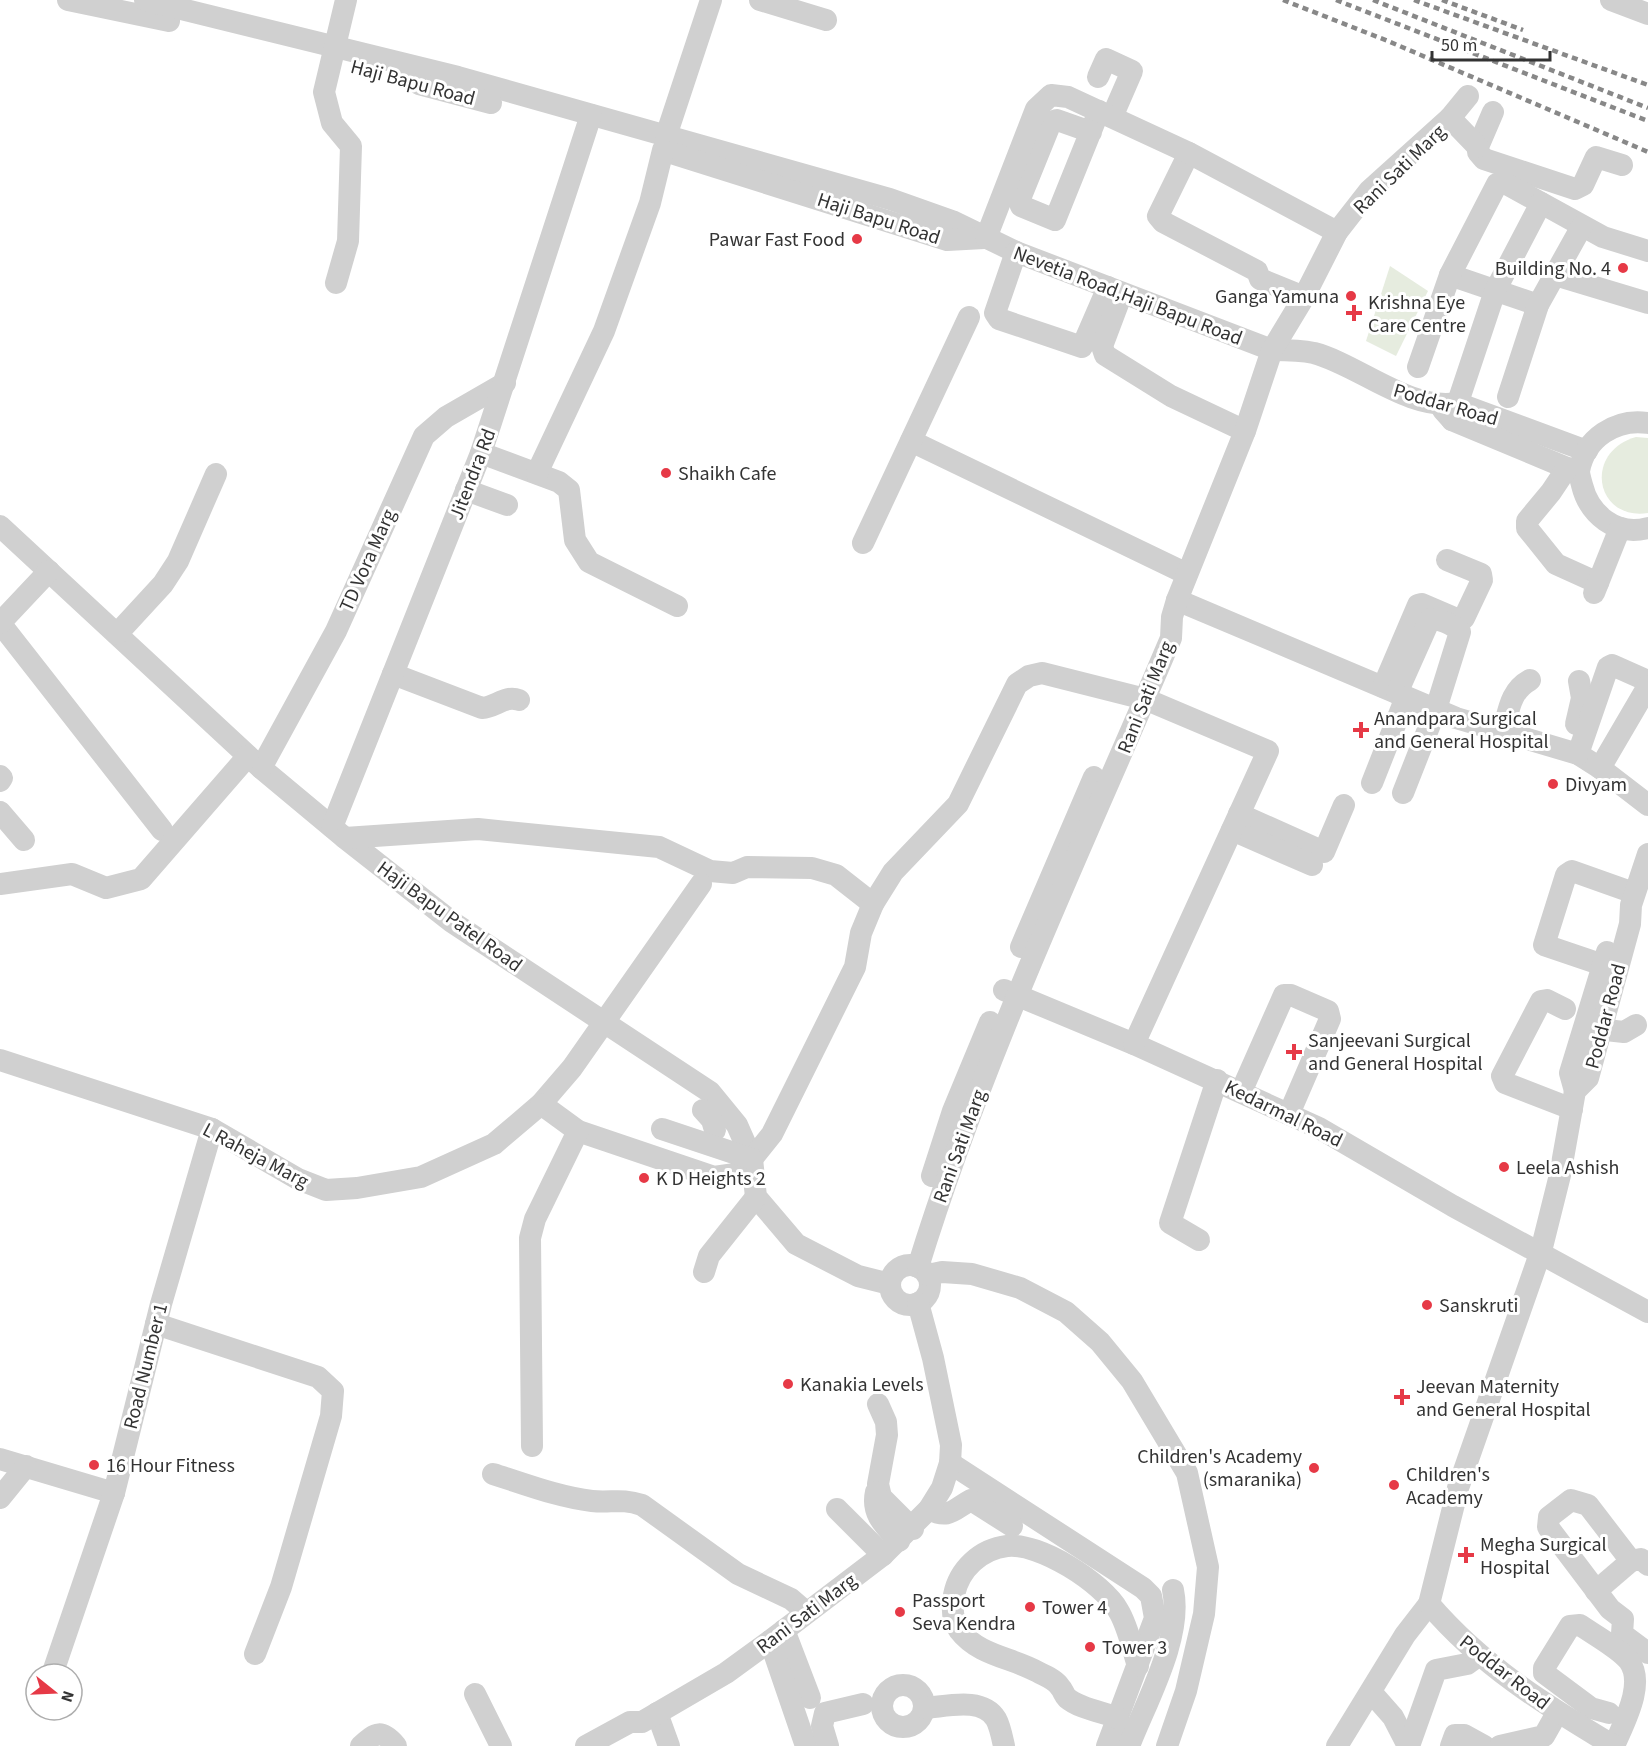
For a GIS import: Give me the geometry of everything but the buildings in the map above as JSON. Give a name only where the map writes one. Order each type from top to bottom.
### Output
[{"type":"street","name":"Haji Bapu Road","points":[[68,0],[156,5],[507,99],[895,212],[952,221],[986,238]]},
{"type":"street","points":[[336,283],[348,242],[351,146],[332,123],[324,92],[346,0]]},
{"type":"street","points":[[537,473],[604,331],[650,203],[660,142],[711,0]]},
{"type":"street","points":[[760,0],[826,20]]},
{"type":"street","points":[[1611,0],[1648,14]]},
{"type":"street","points":[[1091,132],[1053,120],[1037,157],[1019,204],[1052,228],[1091,132],[1106,114],[1132,71],[1106,59],[1098,77]]},
{"type":"street","points":[[986,238],[1036,109],[1051,95],[1068,97],[1189,153],[1337,232]]},
{"type":"street","points":[[1467,96],[1464,132],[1484,159],[1575,189],[1583,185],[1596,157],[1622,165]]},
{"type":"street","points":[[1464,132],[1493,112]]},
{"type":"street","name":"Jitendra Rd","points":[[339,832],[393,674],[481,453],[589,122]]},
{"type":"street","name":"Rani Sati Marg","points":[[917,1269],[922,1230],[959,1119],[1010,992],[1121,735],[1138,697],[1171,638],[1175,608],[1245,431],[1272,350],[1304,297],[1337,232],[1369,192],[1464,132]]},
{"type":"street","points":[[1189,153],[1158,216],[1163,222],[1252,267],[1257,271],[1260,279],[1304,297]]},
{"type":"street","points":[[1419,367],[1450,275],[1497,184],[1505,183],[1616,243],[1648,251]]},
{"type":"street","points":[[1541,203],[1495,291],[1450,410],[1573,470],[1594,511],[1608,523],[1620,528],[1648,528]]},
{"type":"street","points":[[1508,397],[1538,305],[1582,226]]},
{"type":"street","name":"Nevetia Road,Haji Bapu Road","points":[[986,238],[1016,252],[1272,350]]},
{"type":"street","points":[[1016,252],[995,313],[999,319],[1082,347],[1115,290]]},
{"type":"street","points":[[1450,275],[1538,305]]},
{"type":"street","points":[[1555,275],[1648,303]]},
{"type":"street","points":[[1115,290],[1102,346],[1105,355],[1171,396],[1245,431]]},
{"type":"street","points":[[863,543],[969,316]]},
{"type":"street","name":"Poddar Road","points":[[1272,350],[1314,354],[1378,383],[1450,410],[1587,451]]},
{"type":"street","name":"TD Vora Marg","points":[[0,884],[72,874],[106,888],[141,879],[254,762],[336,630],[424,436],[446,417],[505,383]]},
{"type":"street","points":[[1620,528],[1596,588],[1556,564],[1527,528],[1527,521],[1604,431],[1619,424],[1636,421],[1648,423]]},
{"type":"street","points":[[911,441],[1187,574]]},
{"type":"street","points":[[481,453],[560,482],[569,490],[575,540],[590,562],[677,606]]},
{"type":"street","points":[[117,634],[163,584],[178,561],[216,474]]},
{"type":"street","points":[[466,490],[507,505]]},
{"type":"street","name":"Haji Bapu Patel Road","points":[[0,526],[254,762],[339,832],[452,922],[604,1024],[707,1111],[737,1125],[752,1159],[756,1197]]},
{"type":"street","points":[[1372,783],[1418,605],[1422,603],[1457,619],[1464,618],[1482,580],[1481,574],[1447,560]]},
{"type":"street","points":[[49,571],[2,630],[162,830]]},
{"type":"street","points":[[1175,608],[1395,692],[1456,718],[1575,748],[1603,763],[1648,805]]},
{"type":"street","points":[[1395,692],[1430,619],[1435,618],[1460,632],[1436,710],[1403,793]]},
{"type":"street","points":[[1575,748],[1608,667],[1612,665],[1648,681]]},
{"type":"street","points":[[541,1104],[578,1131],[714,1177],[735,1174],[752,1159],[772,1134],[855,967],[861,933],[873,904],[893,872],[958,804],[1017,684],[1029,675],[1042,673],[1138,697],[1268,751],[1134,1044]]},
{"type":"street","points":[[393,674],[482,708],[490,708],[508,698],[519,700]]},
{"type":"street","points":[[1511,731],[1514,694],[1518,687],[1530,680]]},
{"type":"street","points":[[1575,748],[1582,698],[1579,681]]},
{"type":"street","points":[[1603,763],[1648,686]]},
{"type":"street","points":[[0,776],[2,778],[0,781]]},
{"type":"street","points":[[1236,822],[1324,852],[1344,805]]},
{"type":"street","points":[[0,812],[24,840]]},
{"type":"street","points":[[1236,822],[1312,866]]},
{"type":"street","points":[[339,832],[478,829],[659,847],[710,871],[733,873],[747,867],[812,868],[836,875],[873,904]]},
{"type":"street","name":"Poddar Road","points":[[1614,1746],[1557,1713],[1538,1686],[1478,1656],[1429,1604],[1458,1488],[1541,1251],[1574,1100],[1588,1078],[1595,1021],[1630,924],[1648,854]]},
{"type":"street","points":[[1603,965],[1544,945],[1566,875],[1572,872],[1638,889],[1618,917],[1603,965],[1595,1021],[1626,1017],[1642,1026]]},
{"type":"street","name":"L Raheja Marg","points":[[0,1060],[212,1129],[298,1179],[326,1190],[357,1188],[421,1177],[494,1144],[541,1104],[604,1024],[701,884]]},
{"type":"street","name":"Kedarmal Road","points":[[1010,992],[1217,1080],[1244,1085],[1292,1107],[1319,1128],[1453,1206],[1541,1251],[1648,1312]]},
{"type":"street","points":[[1244,1085],[1284,995],[1292,995],[1328,1011],[1330,1019],[1292,1107]]},
{"type":"street","points":[[1565,1009],[1547,1000],[1541,1002],[1502,1076],[1505,1083],[1574,1100]]},
{"type":"street","points":[[1199,1240],[1170,1222],[1217,1080]]},
{"type":"street","name":"Road Number 1","points":[[56,1662],[114,1493],[156,1324],[212,1129]]},
{"type":"street","points":[[662,1130],[752,1159]]},
{"type":"street","points":[[532,1446],[530,1238],[535,1220],[578,1131]]},
{"type":"street","points":[[704,1272],[709,1256],[756,1197],[796,1244],[858,1276],[890,1284]]},
{"type":"street","points":[[917,1269],[930,1288],[928,1294],[912,1305],[899,1302],[891,1291],[890,1284],[895,1272],[917,1269],[972,1274],[1020,1288],[1066,1312],[1100,1342],[1132,1381],[1187,1473],[1208,1567],[1204,1614],[1186,1691],[1167,1746]]},
{"type":"street","name":"Rani Sati Marg","points":[[586,1746],[630,1722],[649,1717],[726,1673],[898,1542],[929,1509],[942,1488],[950,1464],[951,1445],[933,1358],[918,1303]]},
{"type":"street","points":[[156,1324],[318,1377],[333,1391],[331,1416],[281,1587],[255,1654]]},
{"type":"street","points":[[878,1404],[886,1422],[887,1435],[874,1502],[881,1522],[898,1542]]},
{"type":"street","points":[[0,1459],[114,1493]]},
{"type":"street","points":[[950,1464],[1152,1596],[1155,1618],[1147,1672],[1130,1746]]},
{"type":"street","points":[[0,1498],[26,1467]]},
{"type":"street","points":[[493,1474],[592,1501],[625,1499],[642,1505],[738,1574],[791,1599],[806,1612]]},
{"type":"street","points":[[929,1509],[937,1514],[950,1514],[971,1500],[1012,1526]]},
{"type":"street","points":[[1596,1591],[1640,1563],[1588,1505],[1570,1500],[1550,1516],[1548,1527],[1596,1591],[1610,1609],[1623,1619],[1622,1634],[1648,1653]]},
{"type":"street","points":[[837,1509],[898,1542]]},
{"type":"street","points":[[1118,1718],[1074,1703],[1065,1696],[1054,1681],[1023,1664],[976,1647],[957,1627],[952,1608],[957,1583],[969,1565],[981,1554],[1008,1546],[1042,1553],[1078,1573],[1107,1594],[1120,1612],[1147,1672],[1186,1691]]},
{"type":"street","points":[[1107,1746],[1118,1718],[1147,1672],[1170,1642],[1175,1600],[1173,1590]]},
{"type":"street","points":[[1337,1746],[1405,1635],[1429,1604]]},
{"type":"street","points":[[1568,1620],[1538,1669],[1538,1686],[1592,1713],[1616,1719],[1614,1746]]},
{"type":"street","points":[[777,1635],[810,1698]]},
{"type":"street","points":[[777,1635],[806,1746]]},
{"type":"street","points":[[1409,1746],[1436,1670],[1467,1664],[1478,1656]]},
{"type":"street","points":[[1371,1692],[1393,1717],[1409,1746]]},
{"type":"street","points":[[475,1694],[501,1746]]},
{"type":"street","points":[[828,1746],[822,1726],[825,1713],[831,1709],[863,1704]]},
{"type":"street","points":[[924,1708],[966,1704],[979,1706],[992,1713],[997,1720],[1004,1746]]},
{"type":"street","points":[[1500,1746],[1544,1741],[1557,1713]]},
{"type":"street","points":[[649,1717],[669,1746]]},
{"type":"street","name":"Rani Sati Marg","points":[[617,1746],[635,1736],[649,1717]]},
{"type":"street","points":[[361,1746],[375,1734],[380,1733],[387,1736],[396,1746]]},
{"type":"street","points":[[1451,1746],[1455,1735],[1464,1735],[1484,1746]]},
{"type":"shaded area","points":[[1390,266],[1428,291],[1396,356],[1366,341]]},
{"type":"shaded area","points":[[1636,437],[1648,438],[1648,513],[1630,513],[1616,507],[1607,496],[1602,484],[1603,470],[1608,456],[1619,445]]},
{"type":"railway","points":[[1283,0],[1388,41],[1648,152]]},
{"type":"railway","points":[[1336,0],[1648,121]]},
{"type":"railway","points":[[1373,0],[1648,108]]},
{"type":"railway","points":[[1414,0],[1648,85]]},
{"type":"railway","points":[[1442,0],[1523,30]]},
{"type":"place","name":"Pawar Fast Food","points":[[857,239]]},
{"type":"place","name":"Building No. 4","points":[[1623,268]]},
{"type":"place","name":"Ganga Yamuna","points":[[1351,296]]},
{"type":"place","name":"Krishna Eye Care Centre","points":[[1354,313]]},
{"type":"place","name":"Shaikh Cafe","points":[[666,473]]},
{"type":"place","name":"Anandpara Surgical and General Hospital","points":[[1361,730]]},
{"type":"place","name":"Divyam","points":[[1553,784]]},
{"type":"place","name":"Sanjeevani Surgical and General Hospital","points":[[1294,1052]]},
{"type":"place","name":"Leela Ashish","points":[[1504,1167]]},
{"type":"place","name":"K D Heights 2","points":[[644,1178]]},
{"type":"place","name":"Sanskruti","points":[[1427,1305]]},
{"type":"place","name":"Kanakia Levels","points":[[788,1384]]},
{"type":"place","name":"Jeevan Maternity and General Hospital","points":[[1402,1397]]},
{"type":"place","name":"16 Hour Fitness","points":[[94,1465]]},
{"type":"place","name":"Children's Academy (smaranika)","points":[[1314,1468]]},
{"type":"place","name":"Children's Academy","points":[[1394,1485]]},
{"type":"place","name":"Megha Surgical Hospital","points":[[1466,1555]]},
{"type":"place","name":"Tower 4","points":[[1030,1607]]},
{"type":"place","name":"Passport Seva Kendra","points":[[900,1612]]},
{"type":"place","name":"Tower 3","points":[[1090,1647]]}]
